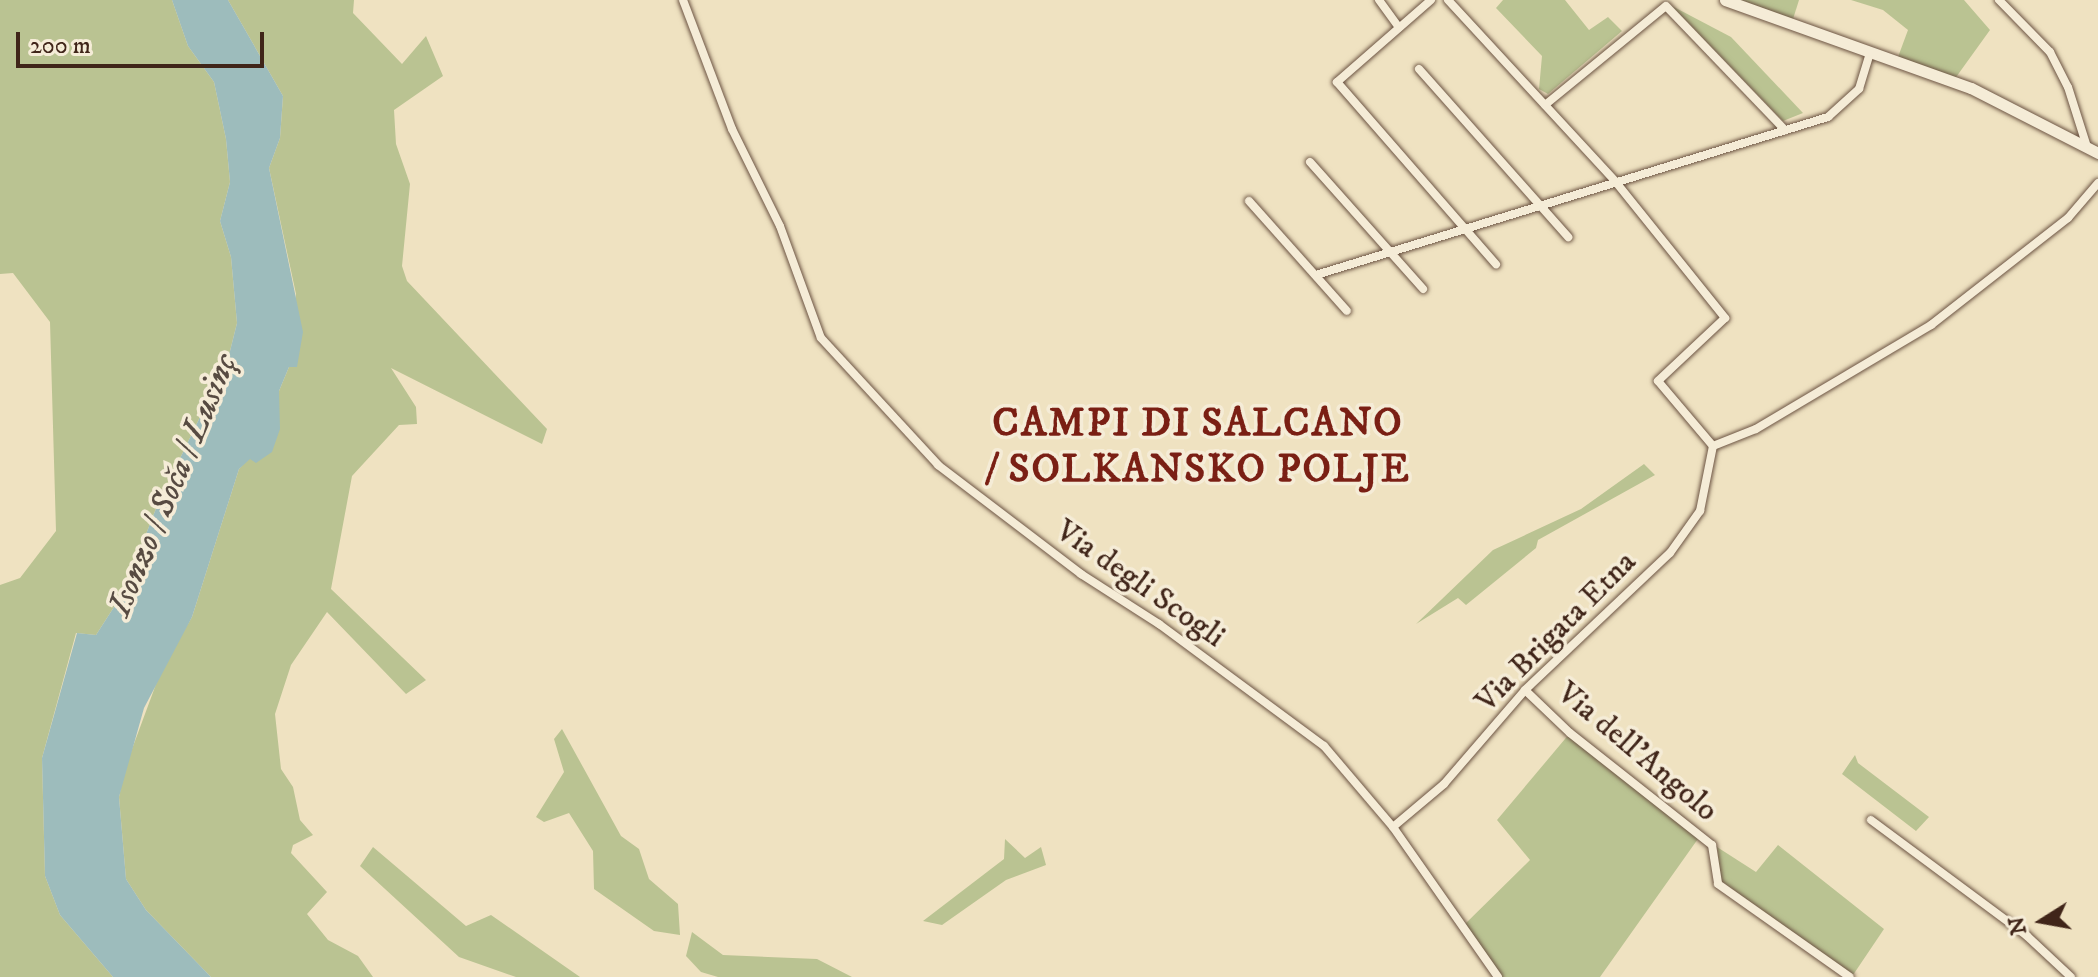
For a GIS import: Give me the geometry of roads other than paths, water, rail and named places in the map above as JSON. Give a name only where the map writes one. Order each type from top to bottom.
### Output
[{"type":"main road","points":[[1725,0],[1971,88],[2092,150]]},
{"type":"street","name":"Via degli Scogli","points":[[683,0],[732,129],[780,226],[821,338],[938,465],[1324,746],[1393,827],[1498,977]]},
{"type":"street","points":[[1379,0],[1399,28]]},
{"type":"street","points":[[1431,0],[1337,82],[1496,264]]},
{"type":"street","points":[[1448,0],[1615,181],[1725,318],[1658,381],[1713,446],[1756,429],[1931,325],[2068,218],[2098,183]]},
{"type":"street","points":[[1999,0],[2050,52],[2068,87],[2092,150]]},
{"type":"street","points":[[1545,105],[1666,6],[1785,130]]},
{"type":"street","points":[[1316,275],[1463,227],[1828,117],[1859,89],[1870,52]]},
{"type":"street","points":[[1419,69],[1568,237]]},
{"type":"street","points":[[1310,162],[1423,289]]},
{"type":"street","points":[[1249,201],[1347,311]]},
{"type":"street","name":"Via Brigata Etna","points":[[1393,827],[1444,784],[1525,690],[1670,553],[1700,511],[1713,446]]},
{"type":"street","name":"Via dell'Angolo","points":[[1525,690],[1570,733],[1712,845],[1718,884],[1850,977]]},
{"type":"street","points":[[1871,820],[2027,936],[2071,977]]},
{"type":"water","name":"Isonzo / Soča / Lusinç","points":[[172,0],[228,0],[283,96],[280,138],[269,168],[303,332],[297,367],[289,367],[279,391],[280,429],[272,452],[256,463],[250,459],[239,469],[192,617],[144,708],[119,797],[126,879],[146,910],[211,977],[113,977],[60,915],[45,876],[42,758],[77,633],[96,635],[123,593],[157,506],[228,359],[237,323],[231,257],[220,221],[230,182],[226,139],[214,82],[188,46]]},
{"type":"district","name":"CAMPI DI SALCANO / SOLKANSKO POLJE","points":[[1198,447]]}]
